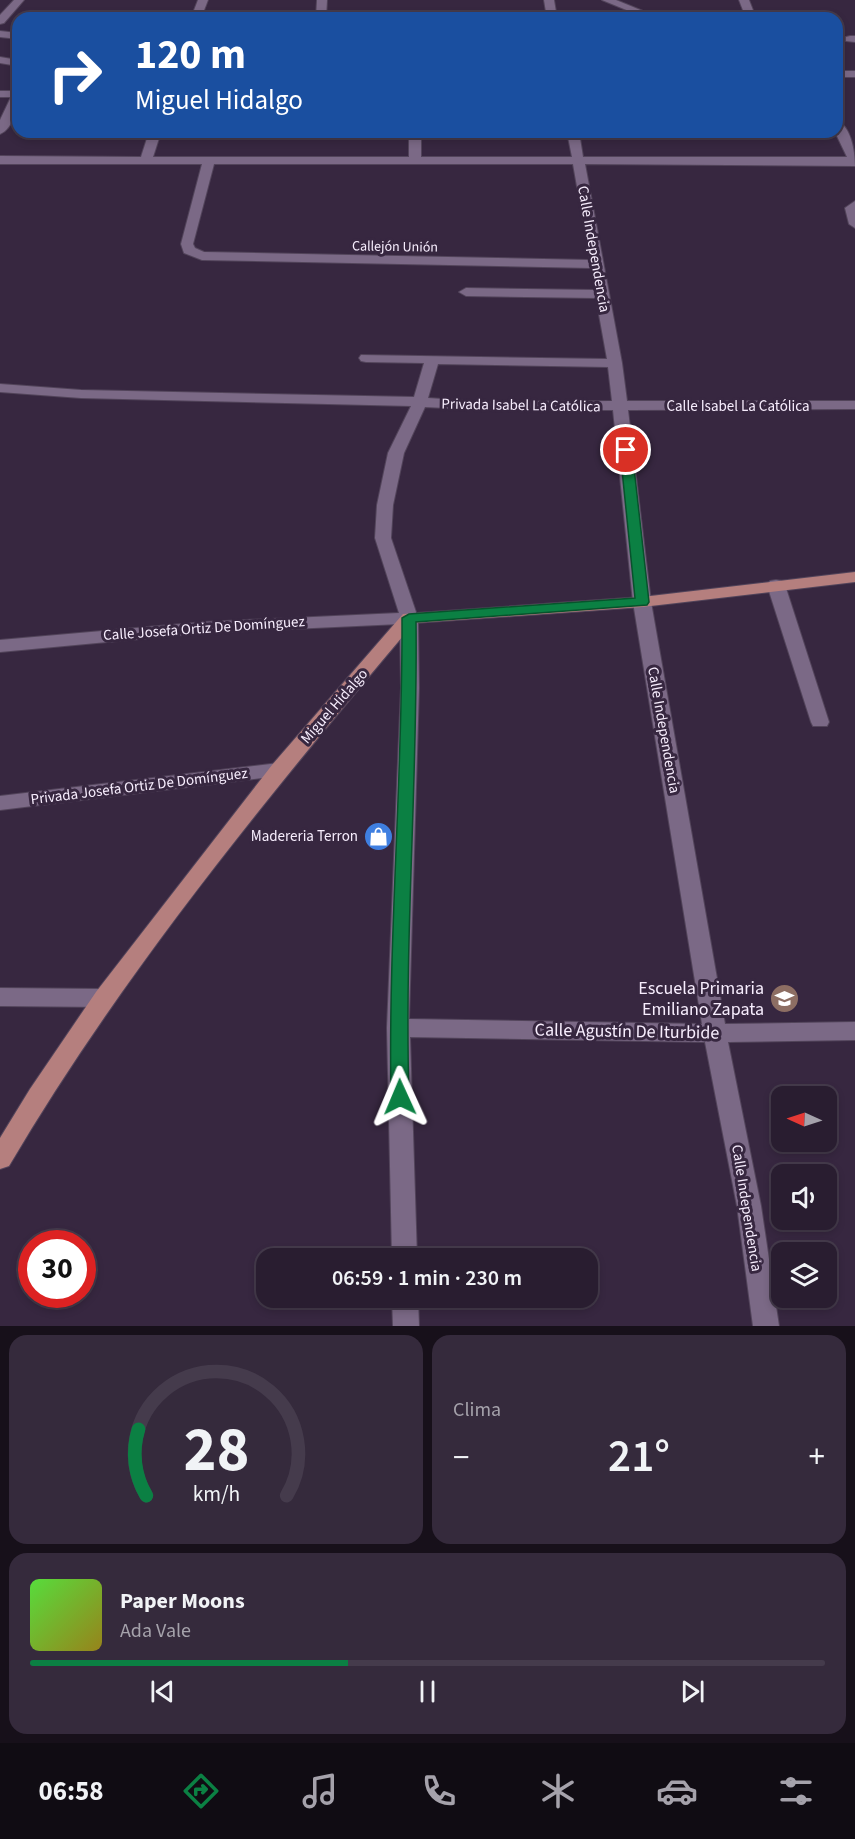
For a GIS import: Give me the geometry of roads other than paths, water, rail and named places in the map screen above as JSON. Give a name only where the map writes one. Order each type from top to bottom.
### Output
[{"type":"main road","points":[[409,618],[642,602],[855,577]]},
{"type":"main road","name":"Miguel Hidalgo","points":[[0,1159],[38,1096],[104,998],[279,770],[409,618]]},
{"type":"street","points":[[0,21],[19,0]]},
{"type":"street","points":[[607,0],[639,12]]},
{"type":"street","points":[[0,131],[12,106]]},
{"type":"street","points":[[2,173],[5,160],[855,161],[843,136]]},
{"type":"street","points":[[146,159],[153,138]]},
{"type":"street","points":[[415,138],[415,160]]},
{"type":"street","name":"Calle Independencia","points":[[574,138],[615,363],[642,602],[715,1033],[749,1206],[766,1326]]},
{"type":"street","name":"Callejón Unión","points":[[209,160],[187,244],[189,250],[194,254],[216,258],[596,264]]},
{"type":"street","points":[[853,206],[855,224]]},
{"type":"street","points":[[466,292],[602,294]]},
{"type":"street","points":[[366,358],[615,363]]},
{"type":"street","points":[[404,1248],[398,1028],[410,700],[409,618],[383,538],[385,505],[396,453],[420,402],[432,360]]},
{"type":"street","name":"Privada Isabel La Católica","points":[[0,388],[81,394],[420,402],[486,406],[621,406]]},
{"type":"street","name":"Calle Isabel La Católica","points":[[621,406],[855,405]]},
{"type":"street","points":[[776,585],[820,722]]},
{"type":"street","name":"Calle Josefa Ortiz De Domínguez","points":[[0,646],[180,628],[317,620],[409,618]]},
{"type":"street","name":"Privada Josefa Ortiz De Domínguez","points":[[0,803],[279,770]]},
{"type":"street","points":[[0,997],[104,998]]},
{"type":"street","name":"Calle Agustín De Iturbide","points":[[398,1028],[715,1033],[855,1031]]},
{"type":"street","points":[[405,1308],[406,1326]]},
{"type":"place","name":"Madereria Terron","points":[[379,836]]},
{"type":"place","name":"Escuela Primaria Emiliano Zapata","points":[[785,998]]}]
